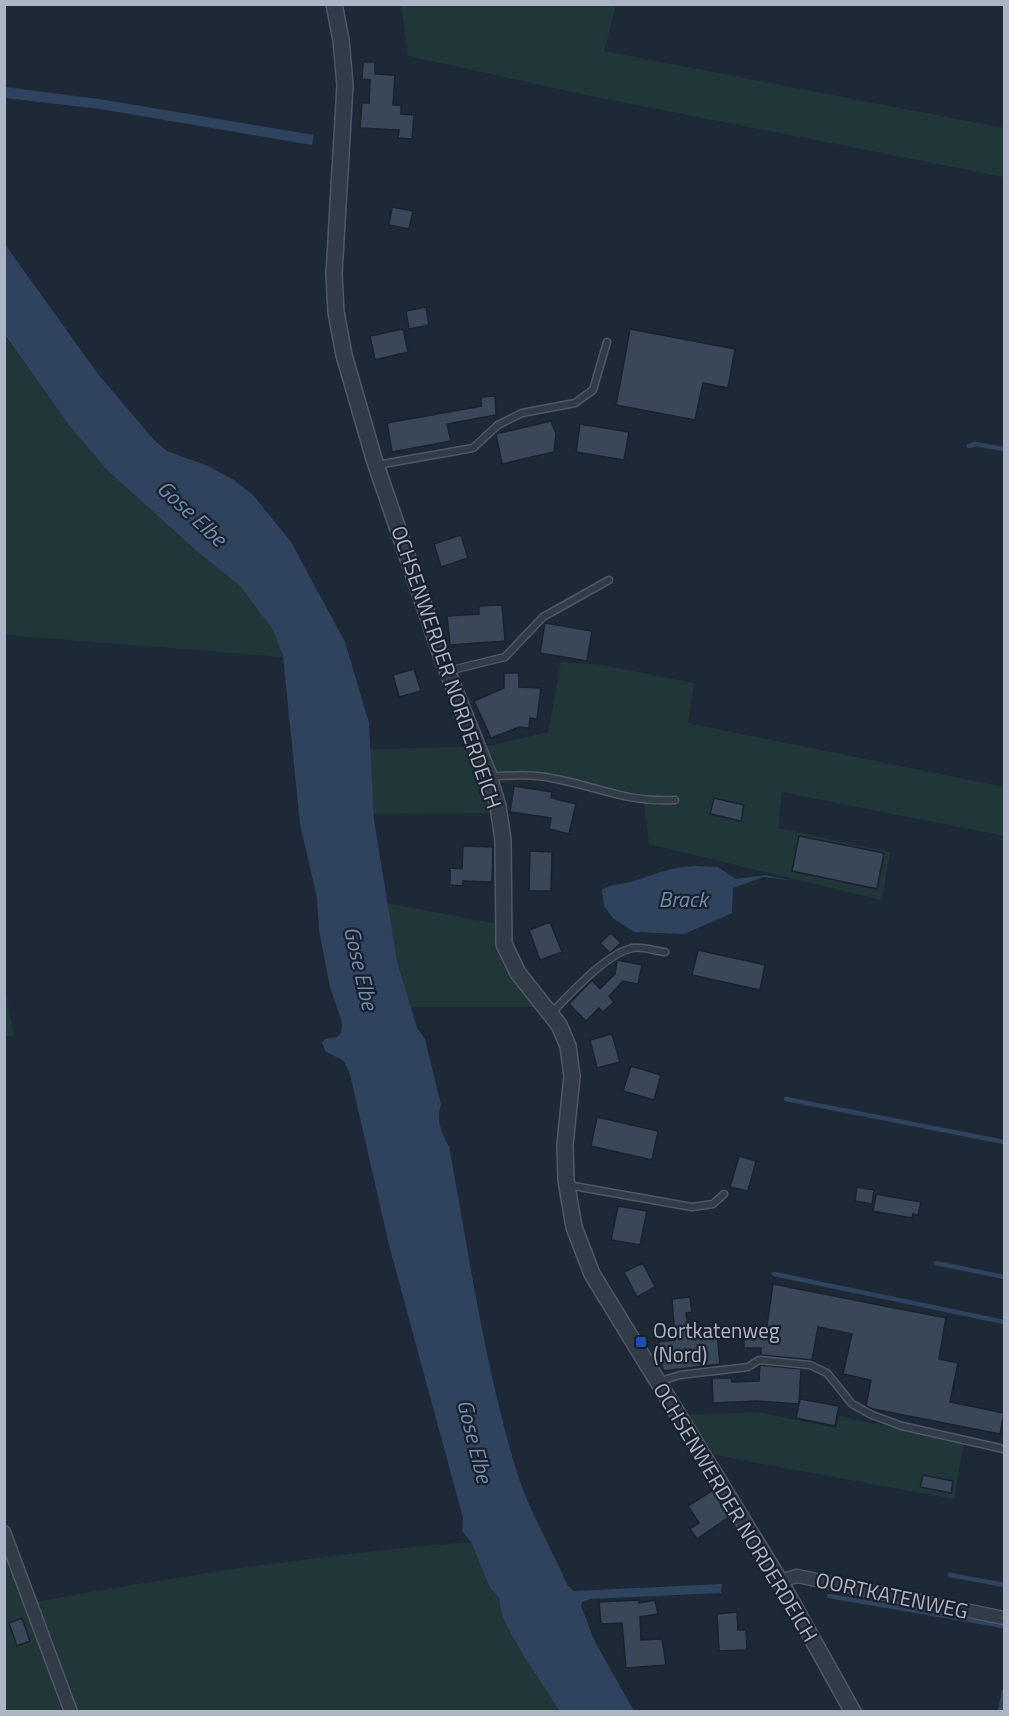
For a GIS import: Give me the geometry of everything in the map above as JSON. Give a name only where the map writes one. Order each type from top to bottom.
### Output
[{"type":"street","name":"OCHSENWERDER NORDERDEICH","points":[[334,4],[341,40],[345,85],[334,274],[336,312],[344,355],[376,465],[447,671],[489,777],[503,840],[504,944],[518,973],[551,1014],[568,1046],[572,1076],[566,1145],[567,1185],[574,1227],[592,1274],[780,1581],[853,1712]]},
{"type":"street","points":[[4,1532],[72,1712]]},
{"type":"street","name":"OORTKATENWEG","points":[[780,1581],[797,1576],[1005,1618]]},
{"type":"lane","points":[[376,465],[473,448],[498,425],[522,413],[575,403],[593,390],[608,342]]},
{"type":"lane","points":[[447,671],[505,657],[543,617],[609,580]]},
{"type":"lane","points":[[489,777],[517,774],[551,778],[642,801],[675,800]]},
{"type":"lane","points":[[551,1014],[584,980],[632,948],[664,952]]},
{"type":"lane","points":[[567,1185],[692,1207],[713,1204],[724,1194]]},
{"type":"lane","points":[[657,1382],[680,1375],[748,1367],[759,1360],[810,1365],[827,1373],[852,1404],[872,1415],[902,1426],[1005,1449]]},
{"type":"green space","points":[[401,5],[616,5],[604,51],[1004,128],[1004,177],[591,96],[408,56]]},
{"type":"green space","points":[[4,335],[68,424],[199,553],[240,586],[273,630],[283,657],[5,635]]},
{"type":"green space","points":[[561,662],[602,665],[694,683],[688,723],[1004,787],[1004,836],[782,792],[778,828],[890,852],[882,900],[649,844],[643,795],[587,783],[498,775],[484,747],[548,732]]},
{"type":"green space","points":[[468,747],[490,813],[373,814],[370,749]]},
{"type":"green space","points":[[387,903],[497,924],[497,952],[537,1007],[411,1007],[397,961]]},
{"type":"green space","points":[[5,988],[14,1036],[5,1036]]},
{"type":"green space","points":[[757,1412],[836,1428],[839,1416],[964,1442],[954,1499],[714,1455],[686,1415]]},
{"type":"green space","points":[[471,1542],[490,1588],[499,1598],[506,1625],[559,1711],[70,1711],[30,1603],[250,1567]]},
{"type":"green space","points":[[5,1546],[62,1711],[5,1711]]},
{"type":"water","points":[[5,87],[99,99],[314,135],[312,145],[100,109],[5,98]]},
{"type":"water","name":"Gose Elbe","points":[[4,243],[98,374],[154,440],[167,451],[208,466],[234,480],[253,495],[291,542],[345,642],[369,723],[374,820],[397,961],[417,1028],[425,1039],[441,1105],[440,1126],[449,1146],[487,1352],[506,1433],[522,1487],[568,1586],[574,1591],[722,1584],[721,1593],[590,1599],[582,1602],[581,1606],[595,1642],[634,1711],[559,1711],[514,1640],[501,1610],[499,1598],[490,1588],[471,1542],[462,1531],[463,1518],[389,1245],[350,1074],[343,1060],[326,1052],[322,1043],[325,1039],[337,1037],[341,1033],[342,1022],[330,987],[319,930],[317,898],[300,824],[283,656],[273,630],[240,586],[199,553],[107,470],[68,424],[5,335]]},
{"type":"water","name":"Brack","points":[[694,866],[718,867],[736,879],[765,875],[789,880],[763,877],[733,888],[732,913],[684,934],[634,932],[613,918],[604,906],[602,890],[606,888],[670,869]]},
{"type":"building","points":[[363,62],[375,62],[375,74],[395,75],[393,105],[401,105],[401,114],[414,115],[412,139],[398,138],[399,130],[360,128],[362,103],[369,103],[370,80],[362,79]]},
{"type":"building","points":[[392,207],[413,211],[409,229],[389,225]]},
{"type":"building","points":[[426,307],[429,325],[409,329],[406,311]]},
{"type":"building","points":[[403,329],[408,352],[375,360],[370,336]]},
{"type":"building","points":[[630,329],[735,349],[728,388],[703,383],[695,420],[616,405]]},
{"type":"building","points":[[495,396],[496,415],[447,424],[451,441],[392,452],[387,423],[481,406],[481,397]]},
{"type":"building","points":[[551,421],[556,434],[554,452],[502,464],[496,434]]},
{"type":"building","points":[[580,424],[629,432],[624,460],[576,452]]},
{"type":"building","points":[[461,535],[468,558],[441,567],[434,544]]},
{"type":"building","points":[[502,605],[505,641],[450,645],[447,616],[479,614],[479,606]]},
{"type":"building","points":[[545,623],[592,631],[587,661],[540,653]]},
{"type":"building","points":[[414,669],[421,691],[399,697],[393,675]]},
{"type":"building","points":[[504,673],[519,673],[519,687],[541,688],[537,719],[530,718],[529,728],[519,727],[491,738],[474,701],[504,688]]},
{"type":"building","points":[[514,786],[552,792],[551,798],[576,804],[569,834],[549,829],[551,818],[510,812]]},
{"type":"building","points":[[714,798],[744,805],[741,821],[710,814]]},
{"type":"building","points":[[799,836],[884,853],[877,889],[792,871]]},
{"type":"building","points":[[463,846],[493,847],[492,882],[463,881],[463,886],[450,885],[450,868],[462,869]]},
{"type":"building","points":[[530,851],[552,852],[551,891],[529,891]]},
{"type":"building","points":[[550,922],[562,952],[540,960],[529,930]]},
{"type":"building","points":[[611,933],[621,943],[610,953],[600,943]]},
{"type":"building","points":[[698,950],[765,965],[760,990],[692,975]]},
{"type":"building","points":[[617,960],[642,965],[638,984],[623,981],[609,996],[614,1002],[603,1012],[599,1008],[586,1021],[569,1004],[592,980],[600,989],[615,974]]},
{"type":"building","points":[[612,1034],[620,1062],[597,1068],[590,1040]]},
{"type":"building","points":[[631,1066],[661,1075],[654,1100],[623,1091]]},
{"type":"building","points":[[597,1117],[658,1131],[652,1160],[591,1146]]},
{"type":"building","points":[[739,1156],[756,1161],[748,1191],[730,1187]]},
{"type":"building","points":[[857,1187],[874,1190],[872,1204],[855,1201]]},
{"type":"building","points":[[876,1194],[921,1202],[918,1215],[913,1214],[912,1218],[873,1211]]},
{"type":"building","points":[[618,1206],[647,1211],[640,1245],[611,1240]]},
{"type":"building","points":[[643,1263],[655,1287],[637,1297],[624,1272]]},
{"type":"building","points":[[773,1284],[946,1318],[939,1359],[958,1363],[950,1402],[1004,1413],[1000,1434],[866,1406],[871,1380],[843,1374],[852,1334],[818,1327],[812,1360],[761,1355],[761,1348],[744,1348],[744,1332],[766,1332]]},
{"type":"building","points":[[690,1297],[692,1312],[686,1313],[690,1338],[717,1335],[720,1364],[663,1371],[658,1342],[675,1340],[672,1299]]},
{"type":"building","points":[[760,1365],[801,1369],[799,1404],[756,1401],[713,1403],[712,1378],[731,1378],[732,1382],[759,1381]]},
{"type":"building","points":[[800,1399],[839,1406],[835,1426],[796,1418]]},
{"type":"building","points":[[923,1475],[953,1481],[951,1493],[920,1487]]},
{"type":"building","points":[[713,1490],[729,1517],[697,1539],[690,1529],[699,1523],[688,1506]]},
{"type":"building","points":[[639,1600],[639,1603],[655,1600],[658,1614],[640,1617],[641,1640],[662,1639],[666,1665],[626,1668],[622,1623],[601,1624],[599,1602]]},
{"type":"building","points":[[737,1612],[738,1630],[746,1630],[747,1650],[719,1651],[717,1614]]},
{"type":"building","points":[[22,1618],[30,1641],[17,1646],[9,1623]]},
{"type":"waterway","points":[[969,446],[975,444],[1004,449]]},
{"type":"waterway","points":[[786,1099],[1004,1142]]},
{"type":"waterway","points":[[936,1263],[1004,1277]]},
{"type":"waterway","points":[[774,1274],[1004,1322]]},
{"type":"waterway","points":[[950,1575],[1004,1585]]},
{"type":"waterway","points":[[829,1596],[1004,1626]]},
{"type":"waterway","points":[[1000,1712],[1004,1691]]},
{"type":"place","name":"Oortkatenweg (Nord)","points":[[641,1342]]}]
